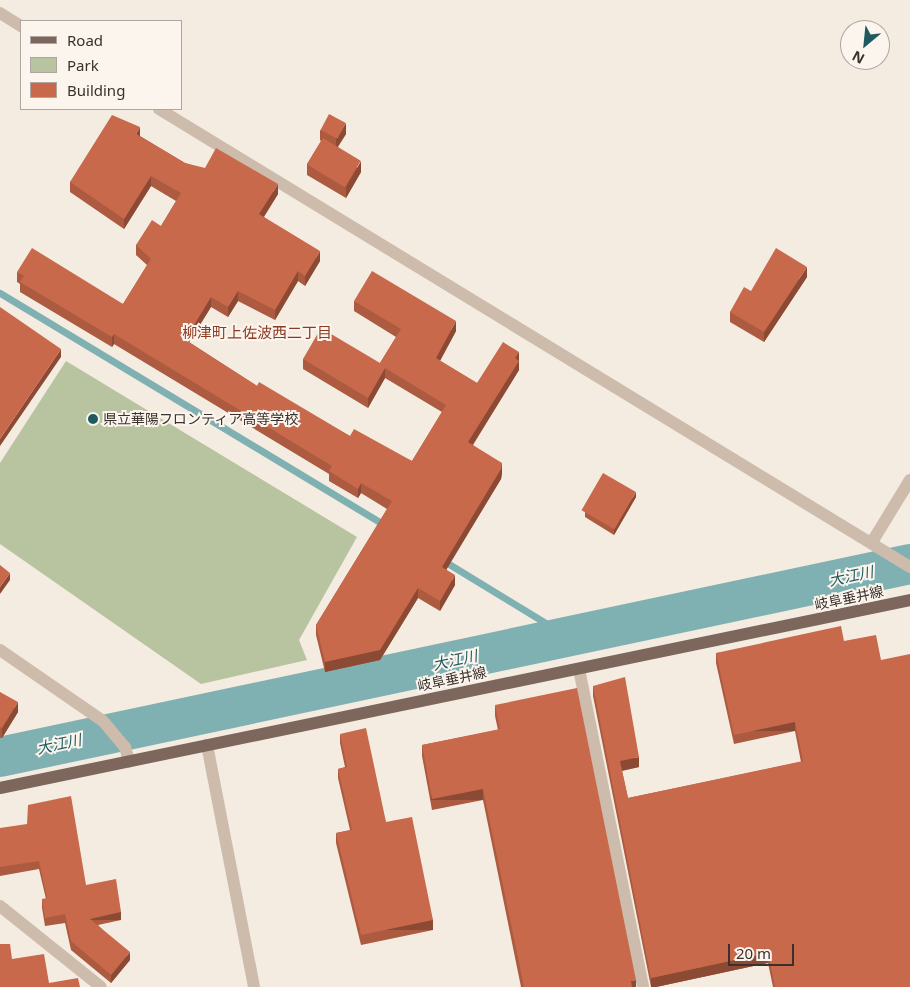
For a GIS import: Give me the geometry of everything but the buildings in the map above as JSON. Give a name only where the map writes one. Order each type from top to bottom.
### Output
[{"type":"main road","name":"岐阜垂井線","points":[[0,788],[910,600]]},
{"type":"street","points":[[0,13],[20,25]]},
{"type":"street","points":[[161,110],[872,542],[910,567]]},
{"type":"street","points":[[872,542],[910,480]]},
{"type":"street","points":[[0,650],[107,727],[125,747],[129,761]]},
{"type":"street","points":[[579,668],[643,987]]},
{"type":"street","points":[[207,745],[254,987]]},
{"type":"street","points":[[0,906],[101,987]]},
{"type":"green space","name":"県立華陽フロンティア高等学校","points":[[66,361],[357,537],[299,640],[307,660],[201,684],[0,544],[0,463]]},
{"type":"waterway","points":[[0,293],[387,526]]},
{"type":"waterway","points":[[444,561],[567,636]]},
{"type":"waterway","name":"大江川","points":[[0,757],[910,564]]},
{"type":"place","name":"県立華陽フロンティア高等学校","points":[[93,419]]},
{"type":"district","name":"柳津町上佐波西二丁目","points":[[257,333]]}]
